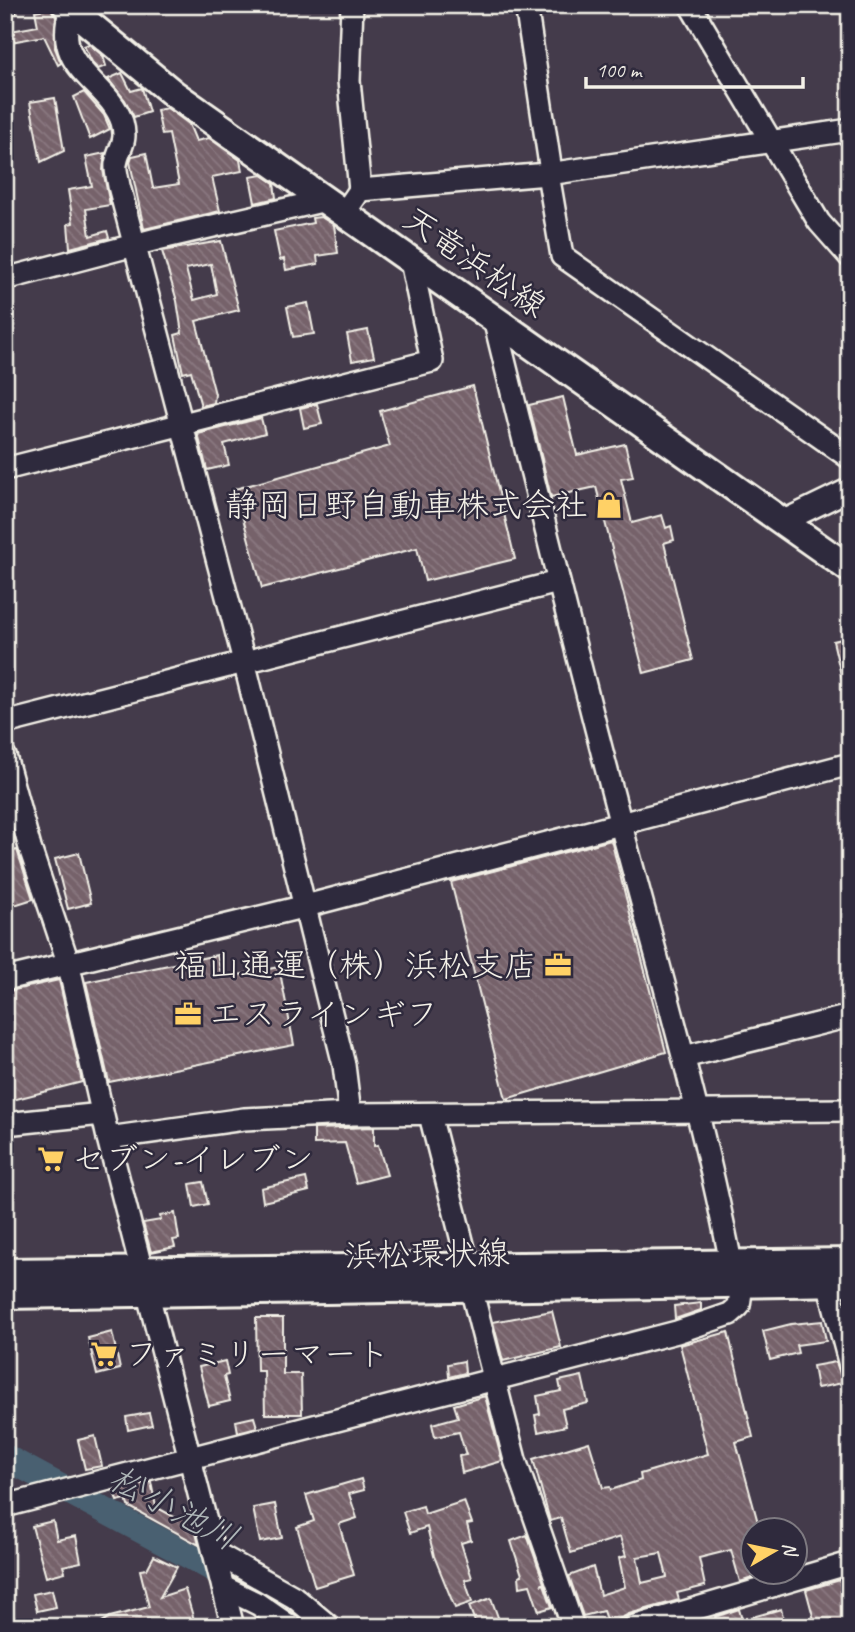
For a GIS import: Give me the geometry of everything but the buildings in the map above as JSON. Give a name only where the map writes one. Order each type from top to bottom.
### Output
[{"type":"main road","name":"天竜浜松線","points":[[69,7],[174,94],[850,569]]},
{"type":"main road","name":"浜松環状線","points":[[5,1272],[145,1281],[470,1278],[736,1273],[850,1262]]},
{"type":"main road","name":"浜松環状線","points":[[736,1273],[839,1282]]},
{"type":"main road","name":"浜松環状線","points":[[5,1294],[145,1281]]},
{"type":"street","points":[[352,5],[349,81],[360,190]]},
{"type":"street","points":[[526,5],[550,165],[548,174],[562,256],[850,458]]},
{"type":"street","points":[[69,7],[67,21],[71,54],[81,72],[112,104],[122,122],[124,147],[116,165],[134,245],[244,661],[302,907],[344,1065],[350,1114]]},
{"type":"street","points":[[697,9],[819,222],[850,257]]},
{"type":"street","points":[[5,279],[134,245],[335,206],[360,190],[548,174],[850,130]]},
{"type":"street","points":[[5,469],[432,361],[411,261]]},
{"type":"street","points":[[5,1506],[718,1319],[739,1306],[736,1273],[695,1112],[684,1056],[558,582],[494,319]]},
{"type":"street","points":[[782,522],[850,489]]},
{"type":"street","points":[[5,723],[558,582]]},
{"type":"street","points":[[5,756],[30,848],[68,962],[102,1114],[233,1627]]},
{"type":"street","points":[[5,979],[302,907],[850,764]]},
{"type":"street","points":[[684,1056],[850,1016]]},
{"type":"street","points":[[108,1138],[244,1119],[350,1114],[850,1110]]},
{"type":"street","points":[[5,1124],[102,1114]]},
{"type":"street","points":[[430,1115],[493,1380],[526,1494],[573,1627]]},
{"type":"street","points":[[839,1282],[850,1365]]},
{"type":"street","points":[[215,1557],[293,1597],[330,1627]]},
{"type":"street","points":[[633,1627],[850,1563]]},
{"type":"street","points":[[223,1587],[258,1604],[291,1627]]},
{"type":"waterway","name":"松小池川","points":[[5,1457],[258,1593],[307,1627]]},
{"type":"place","name":"静岡日野自動車株式会社","points":[[609,505]]},
{"type":"place","name":"福山通運（株）浜松支店","points":[[558,965]]},
{"type":"place","name":"エスラインギフ","points":[[188,1014]]},
{"type":"place","name":"セブン-イレブン","points":[[51,1159]]},
{"type":"place","name":"ファミリーマート","points":[[104,1354]]}]
